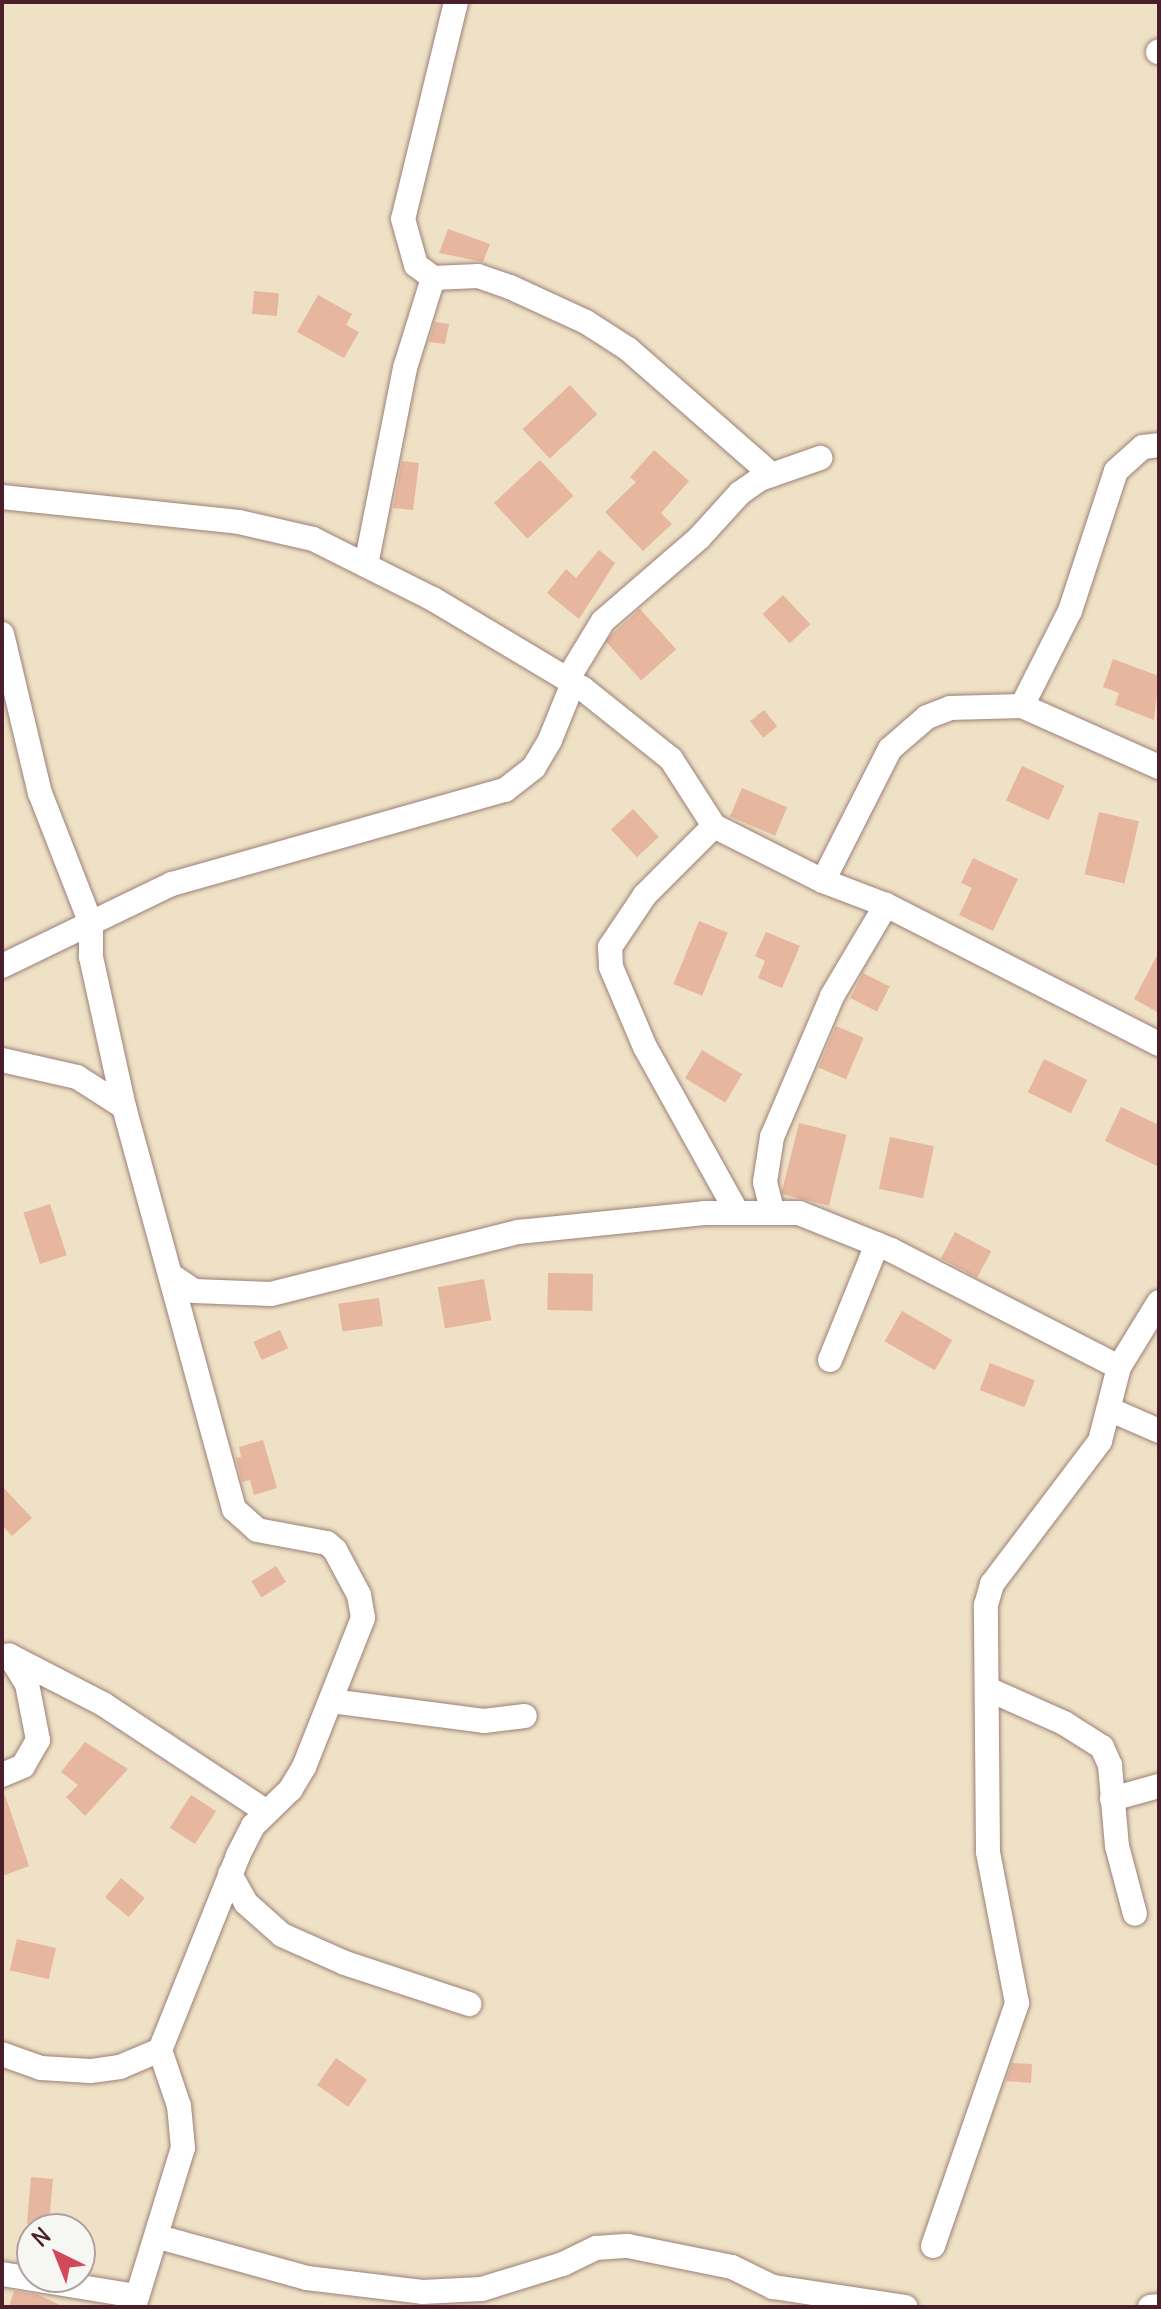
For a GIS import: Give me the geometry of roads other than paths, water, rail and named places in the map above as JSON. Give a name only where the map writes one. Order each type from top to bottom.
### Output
[{"type":"street","points":[[456,2],[403,219],[416,265],[433,278],[478,276],[586,322],[628,349],[772,475]]},
{"type":"street","points":[[366,565],[405,368],[433,278]]},
{"type":"street","points":[[1022,706],[1070,611],[1116,471],[1128,457],[1159,445]]},
{"type":"street","points":[[2,966],[172,884],[505,790],[542,754],[570,682],[603,621],[699,538],[740,493],[772,475],[820,458]]},
{"type":"street","points":[[2,497],[239,522],[313,539],[366,565],[570,682],[671,759],[714,826],[823,881],[886,905],[1159,1044]]},
{"type":"street","points":[[2,634],[40,793],[91,924],[91,957],[124,1107],[234,1509],[257,1530],[327,1543],[345,1562],[359,1595],[363,1618],[331,1701],[291,1789],[265,1811],[230,1874],[160,2050],[179,2106],[183,2148],[159,2237],[135,2302],[2,2274]]},
{"type":"street","points":[[823,881],[890,749],[908,731],[950,708],[1022,706],[1159,767]]},
{"type":"street","points":[[714,826],[645,895],[610,947],[611,967],[645,1047],[737,1212]]},
{"type":"street","points":[[772,1210],[765,1182],[772,1137],[832,996],[886,905]]},
{"type":"street","points":[[2,1060],[77,1077],[124,1107]]},
{"type":"street","points":[[172,1276],[194,1291],[271,1294],[518,1232],[772,1210],[830,1223],[877,1244],[1119,1367]]},
{"type":"street","points":[[830,1360],[877,1244]]},
{"type":"street","points":[[933,2246],[1017,2003],[988,1852],[990,1690],[986,1605],[992,1584],[1086,1464],[1111,1410],[1119,1367],[1159,1302]]},
{"type":"street","points":[[1111,1410],[1159,1431]]},
{"type":"street","points":[[6,1650],[103,1704],[265,1811]]},
{"type":"street","points":[[2,1775],[23,1766],[38,1740],[27,1684],[6,1650]]},
{"type":"street","points":[[990,1690],[1064,1723],[1102,1747],[1110,1765],[1117,1846],[1135,1914]]},
{"type":"street","points":[[331,1701],[484,1721],[525,1716]]},
{"type":"street","points":[[1112,1799],[1159,1786]]},
{"type":"street","points":[[230,1874],[246,1903],[282,1935],[345,1963],[469,2004]]},
{"type":"street","points":[[2,2054],[41,2068],[90,2071],[120,2067],[160,2050]]},
{"type":"street","points":[[159,2237],[307,2278],[422,2292],[482,2289],[563,2264],[596,2248],[628,2246],[732,2267],[773,2287],[906,2307]]},
{"type":"street","points":[[1150,2307],[1159,2306]]}]
